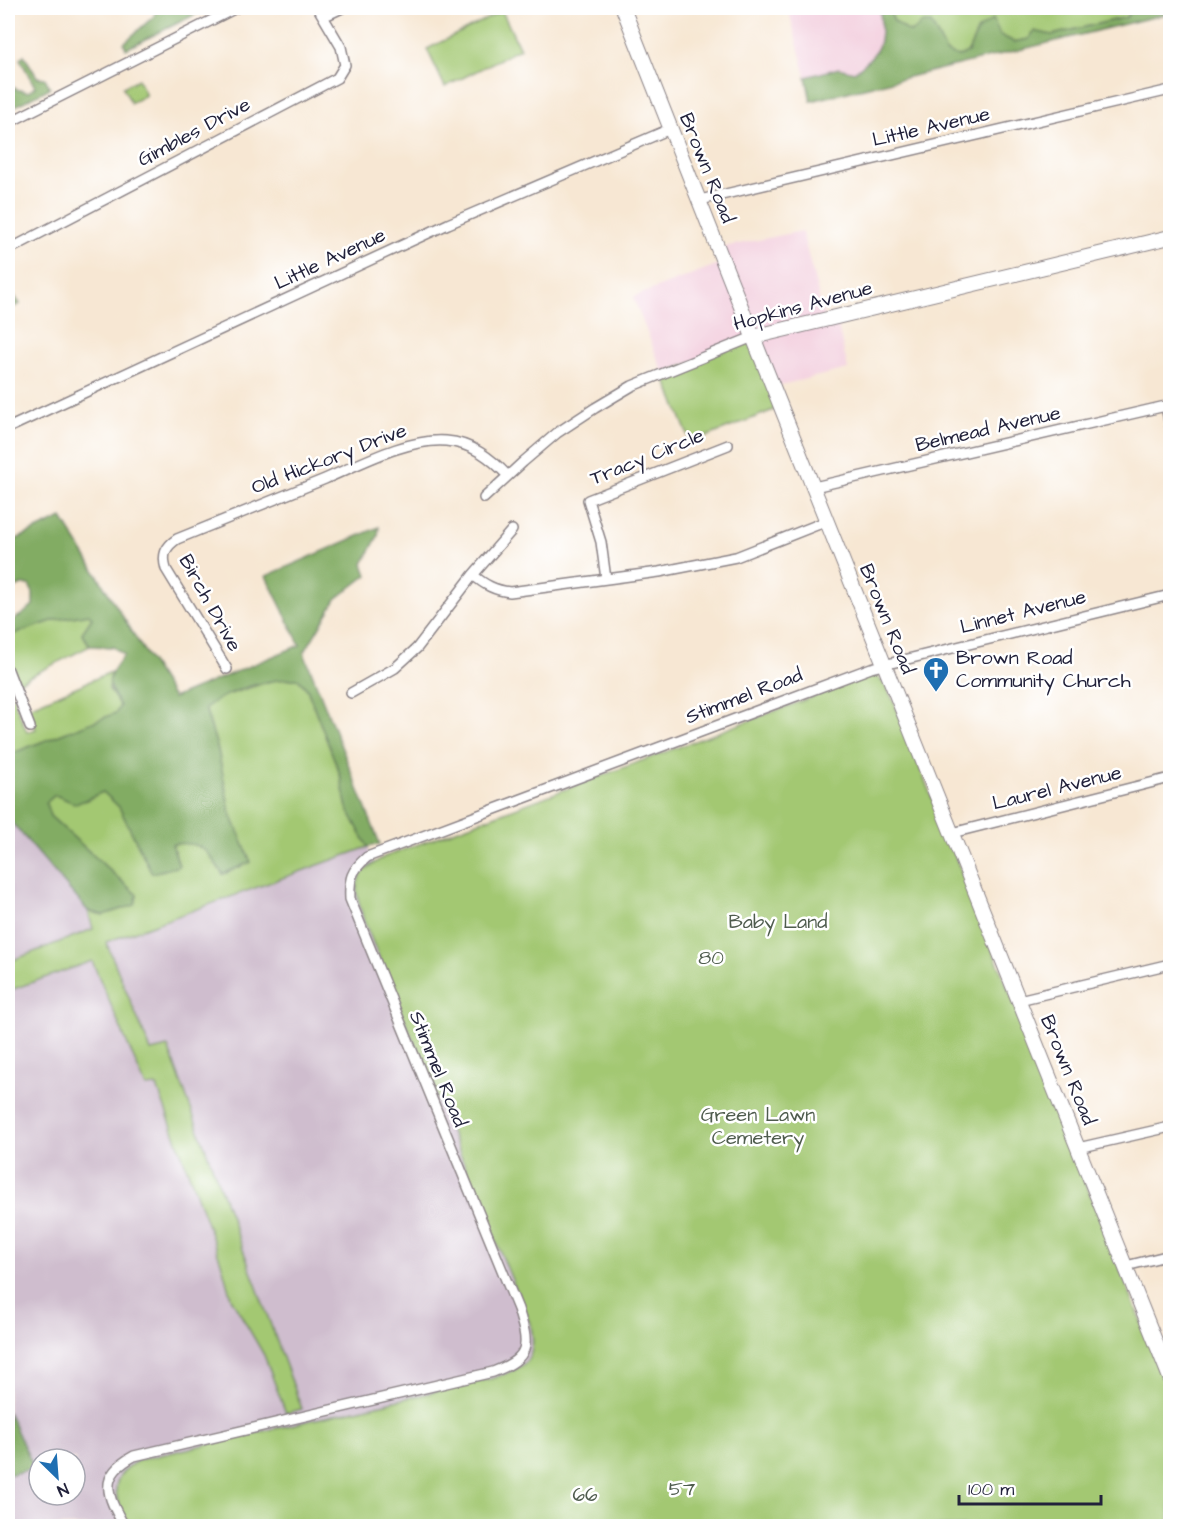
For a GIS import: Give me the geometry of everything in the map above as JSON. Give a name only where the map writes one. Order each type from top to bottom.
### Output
[{"type":"main road","name":"Brown Road","points":[[623,8],[1170,1378]]},
{"type":"main road","name":"Hopkins Avenue","points":[[753,336],[1170,237]]},
{"type":"street","points":[[8,123],[236,8]]},
{"type":"street","points":[[318,8],[325,16],[342,8]]},
{"type":"street","name":"Gimbles Drive","points":[[8,250],[337,78],[345,65],[341,47],[325,16]]},
{"type":"street","name":"Little Avenue","points":[[700,200],[1170,90]]},
{"type":"street","name":"Little Avenue","points":[[8,428],[448,224],[670,129]]},
{"type":"street","name":"Hopkins Avenue","points":[[484,498],[557,433],[632,386],[753,336]]},
{"type":"street","points":[[1168,406],[1170,427]]},
{"type":"street","name":"Belmead Avenue","points":[[814,488],[1168,406]]},
{"type":"street","name":"Old Hickory Drive","points":[[164,553],[177,539],[374,458],[424,442],[445,441],[466,445],[486,456],[508,476]]},
{"type":"street","name":"Tracy Circle","points":[[606,579],[601,542],[588,500],[728,445]]},
{"type":"street","points":[[473,575],[486,585],[510,592],[659,572],[736,557],[827,521]]},
{"type":"street","points":[[351,693],[395,668],[417,648],[473,575],[512,531]]},
{"type":"street","name":"Birch Drive","points":[[164,553],[166,569],[227,669]]},
{"type":"street","name":"Linnet Avenue","points":[[884,664],[1170,595]]},
{"type":"street","name":"Stimmel Road","points":[[124,1527],[107,1490],[110,1475],[120,1463],[134,1455],[493,1372],[513,1365],[524,1353],[526,1337],[518,1309],[350,899],[349,883],[355,868],[367,857],[884,664]]},
{"type":"street","points":[[8,670],[30,726]]},
{"type":"street","name":"Laurel Avenue","points":[[952,833],[1170,778]]},
{"type":"street","points":[[1019,1000],[1170,964]]},
{"type":"street","points":[[1078,1148],[1170,1127]]},
{"type":"street","points":[[1126,1266],[1170,1255]]},
{"type":"shaded area","points":[[788,8],[880,8],[882,39],[871,60],[854,72],[839,68],[806,77]]},
{"type":"shaded area","points":[[802,231],[824,317],[835,314],[848,369],[768,388],[776,409],[691,443],[633,297],[724,262],[719,248]]},
{"type":"shaded area","points":[[8,818],[88,911],[93,929],[8,962]]},
{"type":"shaded area","points":[[368,847],[374,863],[366,868],[359,877],[356,889],[364,921],[531,1326],[534,1341],[533,1353],[526,1364],[518,1369],[120,1508],[130,1526],[8,1526],[8,1475],[27,1470],[27,1507],[87,1507],[87,1447],[27,1447],[27,1455],[8,1412],[8,991],[92,960],[146,1087],[157,1086],[222,1266],[231,1298],[264,1355],[286,1412],[302,1409],[168,1047],[151,1052],[106,942]]},
{"type":"green space","points":[[157,8],[208,8],[126,49],[124,43],[154,16]]},
{"type":"green space","points":[[880,8],[888,8],[894,21],[909,32],[914,31],[922,23],[931,23],[946,52],[958,57],[968,52],[978,30],[993,19],[1000,35],[1014,42],[1029,39],[1034,31],[1052,35],[1127,17],[1130,12],[1129,8],[1170,8],[1170,13],[811,101],[806,77],[839,68],[854,72],[871,58],[881,37]]},
{"type":"green space","points":[[888,8],[1129,8],[1130,12],[1127,17],[1052,35],[1034,31],[1029,39],[1014,42],[1000,35],[993,20],[978,30],[968,52],[958,57],[946,52],[931,23],[909,32],[894,21]]},
{"type":"green space","points":[[502,11],[520,49],[445,87],[427,49]]},
{"type":"green space","points":[[24,55],[37,77],[45,78],[50,88],[8,110],[8,84],[28,92],[35,87],[20,59]]},
{"type":"green space","points":[[138,79],[146,95],[131,103],[123,87]]},
{"type":"green space","points":[[8,287],[20,304],[8,310]]},
{"type":"green space","points":[[752,339],[781,407],[691,443],[663,374]]},
{"type":"green space","points":[[62,518],[173,698],[300,645],[266,576],[379,527],[378,536],[363,564],[367,575],[336,599],[304,653],[380,844],[368,847],[347,808],[340,774],[307,689],[298,679],[262,683],[225,696],[205,708],[218,750],[230,812],[251,862],[223,874],[208,853],[198,846],[183,843],[172,844],[179,866],[152,873],[119,807],[103,792],[76,804],[55,795],[46,803],[50,816],[137,895],[135,905],[103,915],[88,911],[8,818],[8,755],[116,713],[120,706],[111,690],[110,679],[124,655],[113,647],[90,646],[82,633],[92,618],[89,614],[55,620],[14,634],[8,631],[8,623],[33,605],[33,593],[29,585],[22,585],[8,591],[8,543]]},
{"type":"green space","points":[[89,614],[93,618],[82,633],[90,646],[17,683],[8,661],[8,631],[14,634],[55,620]]},
{"type":"green space","points":[[111,672],[109,689],[120,706],[116,713],[8,755],[8,686],[27,732],[36,729],[27,708]]},
{"type":"green space","name":"Green Lawn Cemetery","points":[[874,674],[886,687],[894,703],[1170,1394],[1170,1526],[130,1526],[117,1498],[117,1482],[128,1467],[139,1460],[494,1378],[521,1366],[531,1355],[533,1338],[531,1326],[364,921],[357,891],[360,877],[365,871],[384,857]]},
{"type":"green space","points":[[277,679],[298,679],[307,689],[340,774],[347,808],[368,847],[106,942],[151,1051],[168,1047],[302,1409],[286,1413],[264,1355],[231,1298],[222,1265],[157,1086],[146,1087],[92,961],[8,991],[8,962],[93,929],[88,911],[103,915],[135,904],[137,895],[50,816],[45,803],[55,795],[85,801],[103,791],[119,807],[152,873],[179,866],[172,844],[191,842],[207,851],[223,874],[250,862],[230,812],[218,750],[205,708],[218,698]]},
{"type":"green space","points":[[8,1412],[27,1453],[27,1470],[8,1475]]},
{"type":"place","name":"Brown Road Community Church","points":[[936,693]]},
{"type":"park label","name":"Baby Land","points":[[778,922]]},
{"type":"park label","name":"80","points":[[711,958]]},
{"type":"park label","name":"57","points":[[682,1489]]},
{"type":"park label","name":"66","points":[[585,1495]]}]
